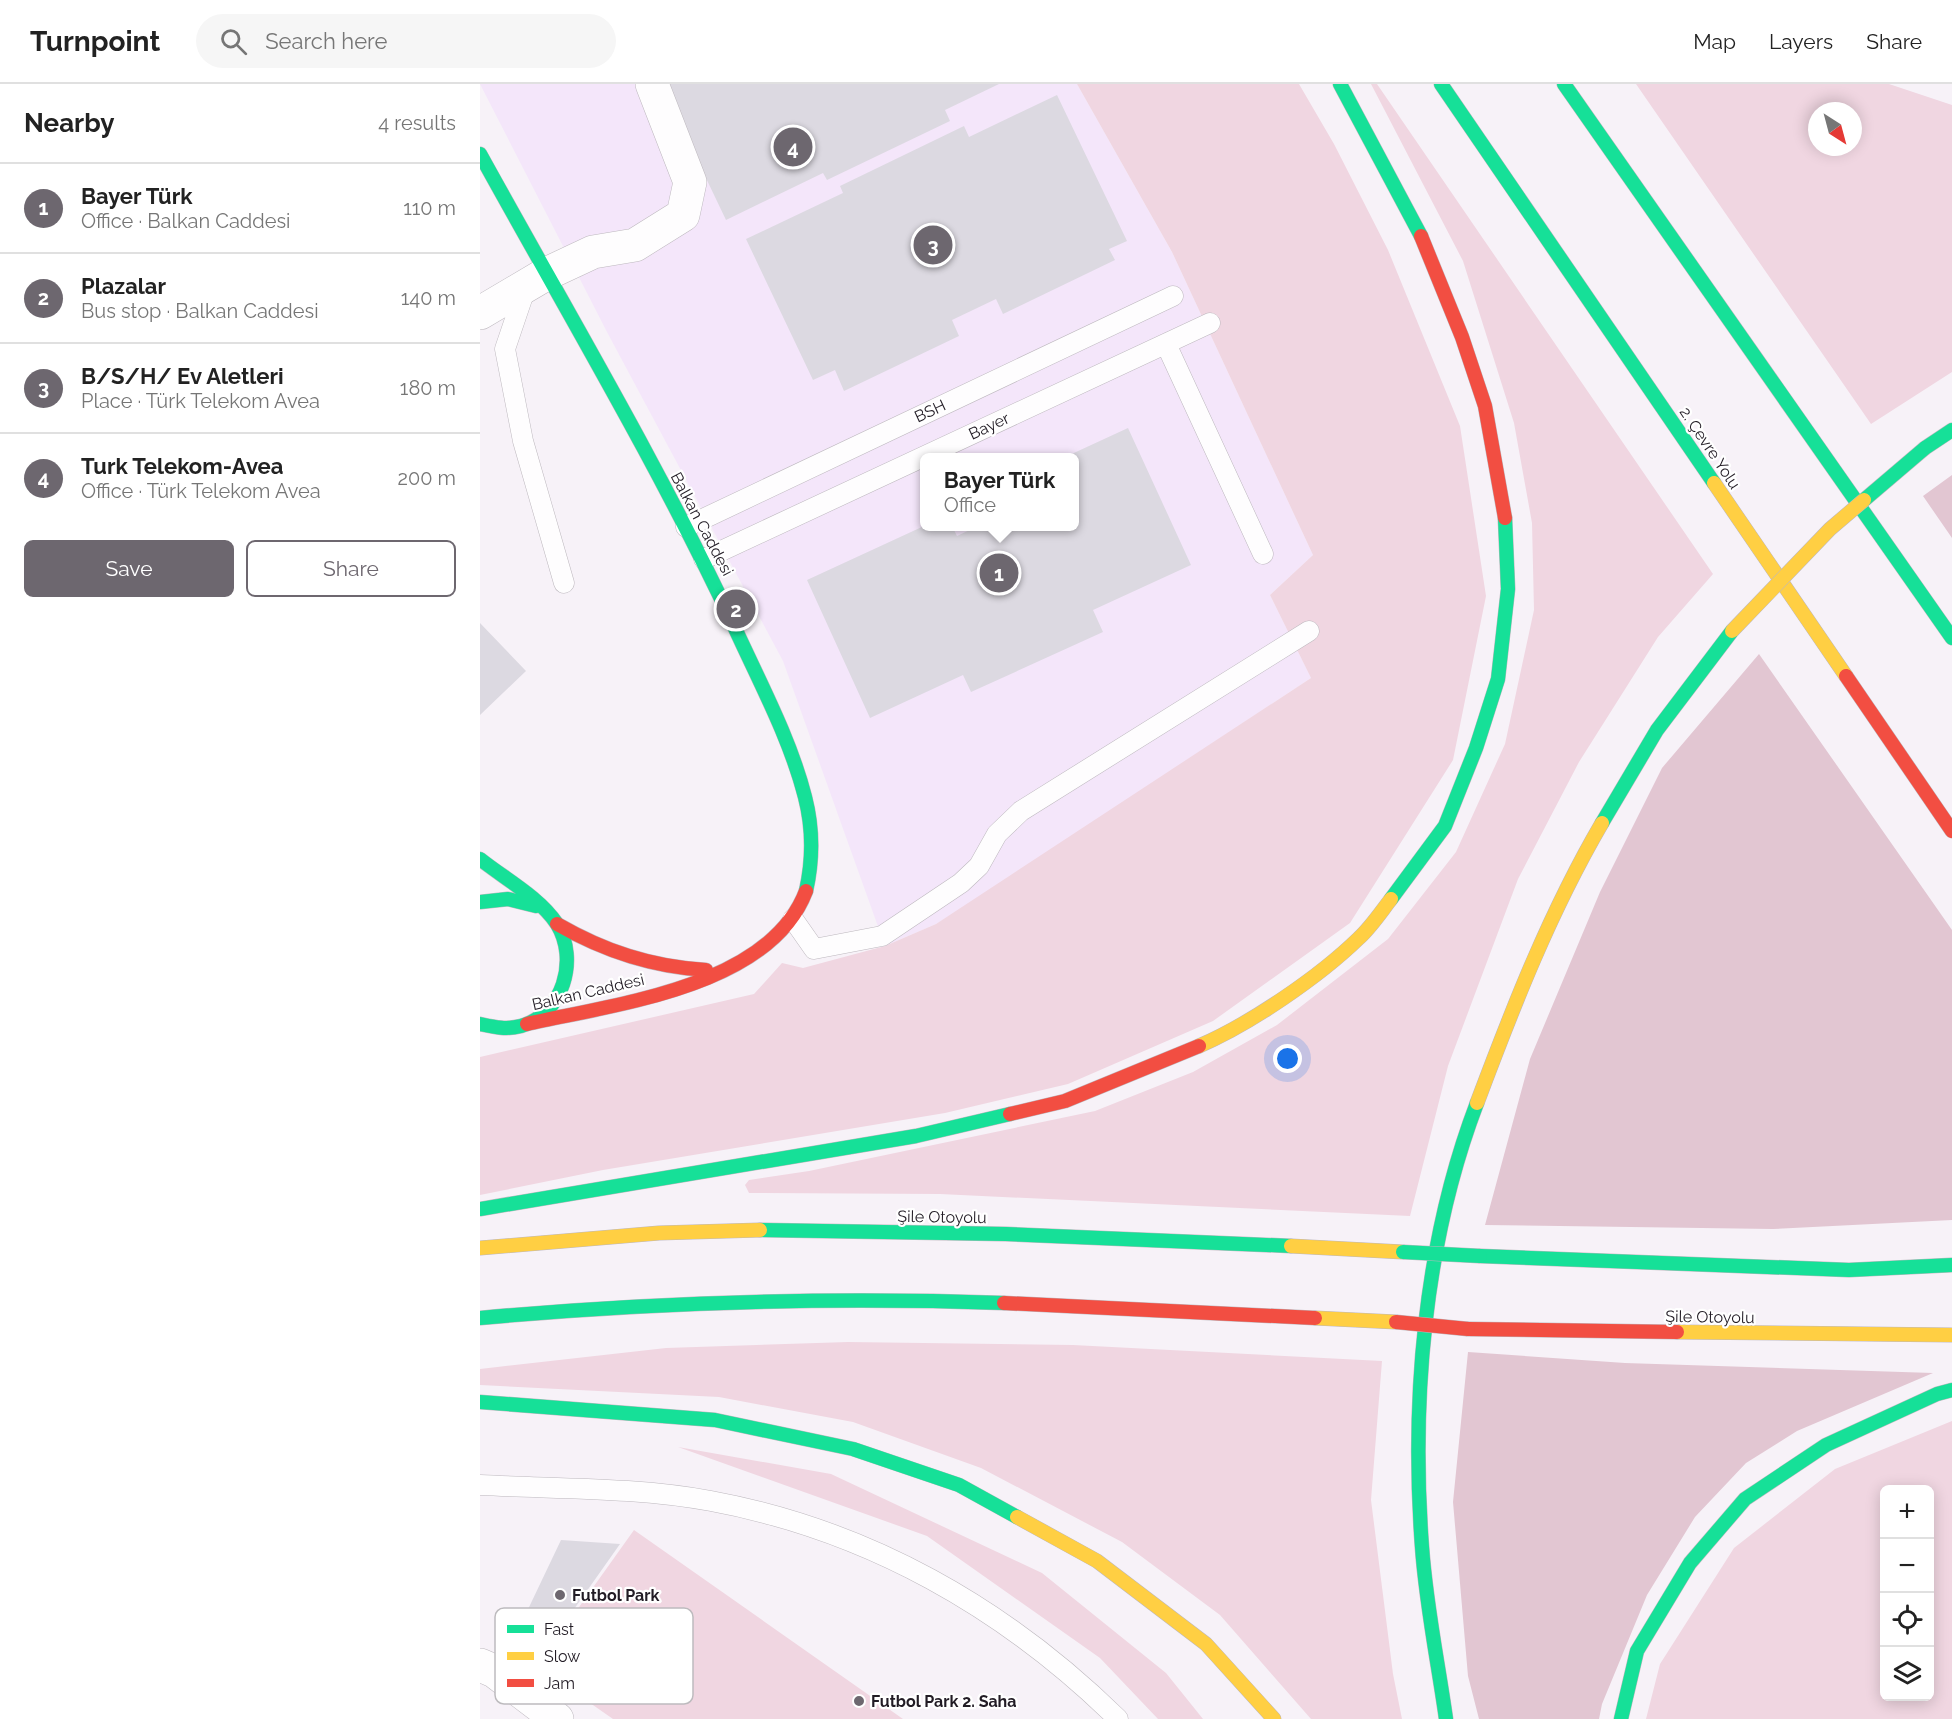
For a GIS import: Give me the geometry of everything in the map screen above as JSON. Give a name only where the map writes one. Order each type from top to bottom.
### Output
[{"type":"main road","points":[[480,1209],[916,1136],[1065,1101],[1222,1036],[1298,987],[1359,938],[1404,884],[1445,826],[1476,748],[1498,679],[1508,589],[1505,507],[1485,406],[1462,337],[1426,246],[1390,174],[1340,84]]},
{"type":"main road","name":"2. Çevre Yolu","points":[[1441,84],[1952,831]]},
{"type":"main road","points":[[1564,84],[1952,638]]},
{"type":"main road","name":"Balkan Caddesi","points":[[480,154],[537,279],[704,559],[789,752],[806,800],[811,843],[811,880],[793,919],[768,947],[726,971],[657,993],[507,1029]]},
{"type":"main road","points":[[1446,1719],[1422,1548],[1418,1386],[1442,1218],[1470,1121],[1522,984],[1582,858],[1657,730],[1732,631],[1830,529],[1925,447],[1952,430]]},
{"type":"main road","points":[[480,859],[543,910],[557,924],[566,942],[570,962],[567,981],[558,999],[544,1014],[527,1024]]},
{"type":"main road","points":[[480,902],[501,897],[523,900],[543,910]]},
{"type":"main road","name":"Balkan Caddesi","points":[[557,924],[619,956],[674,969],[726,971]]},
{"type":"main road","points":[[480,1024],[507,1029]]},
{"type":"main road","points":[[480,1035],[507,1029]]},
{"type":"main road","name":"Şile Otoyolu","points":[[480,1248],[586,1238],[766,1230],[1073,1235],[1480,1256],[1849,1270],[1952,1265]]},
{"type":"main road","name":"Şile Otoyolu","points":[[480,1318],[747,1301],[895,1302],[1072,1305],[1396,1322],[1468,1329],[1952,1335]]},
{"type":"main road","points":[[1621,1719],[1637,1652],[1690,1563],[1745,1499],[1826,1445],[1938,1394],[1952,1390]]},
{"type":"main road","points":[[480,1402],[715,1420],[853,1449],[959,1485],[1097,1561],[1206,1644],[1274,1719]]},
{"type":"street","points":[[480,313],[537,279],[593,252],[635,245],[683,215],[690,182],[652,84]]},
{"type":"street","points":[[480,1665],[495,1672]]},
{"type":"street","points":[[537,1704],[557,1719]]},
{"type":"lane","points":[[537,279],[505,349],[523,441],[564,584]]},
{"type":"lane","name":"BSH","points":[[686,527],[1173,296]]},
{"type":"lane","name":"Bayer","points":[[932,453],[1210,323]]},
{"type":"lane","points":[[1166,344],[1263,554]]},
{"type":"lane","name":"Bayer","points":[[704,559],[920,458]]},
{"type":"lane","points":[[793,919],[814,949],[882,936],[971,876],[986,856],[997,834],[1021,811],[1309,631]]},
{"type":"lane","points":[[480,1485],[678,1497],[764,1512],[816,1527],[917,1569],[965,1596],[1054,1662],[1118,1719]]},
{"type":"shaded area","points":[[480,84],[1077,84],[1172,252],[1313,555],[1270,595],[1311,678],[972,902],[936,924],[885,946],[783,661],[607,332]]},
{"type":"shaded area","points":[[1077,84],[1299,84],[1334,144],[1388,250],[1460,426],[1486,596],[1453,760],[1350,923],[1213,1021],[1068,1084],[945,1113],[603,1170],[480,1195],[480,1057],[754,994],[782,963],[803,968],[885,946],[936,924],[1311,678],[1270,595],[1313,555],[1172,252]]},
{"type":"shaded area","points":[[1371,84],[1377,84],[1713,574],[1658,637],[1579,762],[1518,879],[1448,1066],[1410,1216],[940,1194],[749,1193],[745,1185],[749,1180],[809,1171],[1095,1111],[1193,1072],[1277,1025],[1388,939],[1456,852],[1505,744],[1534,610],[1532,523],[1514,423],[1463,261]]},
{"type":"shaded area","points":[[1636,84],[1889,84],[1952,105],[1952,372],[1871,424]]},
{"type":"shaded area","points":[[1952,475],[1952,538],[1923,496]]},
{"type":"shaded area","points":[[1759,654],[1952,930],[1952,1220],[1773,1229],[1485,1225],[1530,1059],[1600,892],[1662,768]]},
{"type":"shaded area","points":[[848,1342],[1073,1345],[1382,1361],[1371,1500],[1393,1674],[1402,1719],[1311,1719],[1220,1615],[1122,1542],[981,1468],[853,1422],[719,1397],[480,1385],[480,1369],[666,1348]]},
{"type":"shaded area","points":[[1468,1352],[1625,1363],[1933,1373],[1797,1431],[1746,1463],[1695,1517],[1647,1595],[1602,1704],[1599,1719],[1479,1719],[1468,1676],[1453,1502]]},
{"type":"shaded area","points":[[1952,1421],[1952,1719],[1646,1719],[1660,1664],[1734,1548],[1835,1469]]},
{"type":"shaded area","points":[[678,1447],[831,1474],[1042,1573],[1166,1673],[1203,1719],[1158,1719],[1100,1658],[927,1536]]},
{"type":"shaded area","points":[[634,1530],[903,1719],[613,1719],[591,1704],[693,1704],[693,1608],[578,1608]]},
{"type":"building","points":[[661,84],[999,84],[945,110],[950,121],[827,180],[823,173],[726,220]]},
{"type":"building","points":[[1057,95],[1127,241],[1109,249],[1115,260],[1003,314],[996,299],[952,320],[959,336],[844,391],[835,370],[813,380],[746,239],[843,193],[840,186],[964,126],[969,137]]},
{"type":"building","points":[[1128,428],[1191,565],[1093,610],[1103,632],[971,692],[963,675],[870,718],[807,580],[920,528],[920,531],[954,531],[957,536],[968,531],[1079,531],[1079,453],[1074,453]]},
{"type":"building","points":[[480,623],[526,671],[480,715]]},
{"type":"building","name":"Futbol Park","points":[[561,1540],[620,1544],[575,1608],[529,1608]]},
{"type":"traffic: fast","points":[[1340,84],[1421,236]]},
{"type":"traffic: fast","points":[[1441,84],[1714,483]]},
{"type":"traffic: fast","points":[[1564,84],[1952,638]]},
{"type":"traffic: fast","points":[[480,154],[674,506],[773,710],[799,775],[808,809],[811,844],[806,891]]},
{"type":"traffic: fast","points":[[1925,448],[1952,430]]},
{"type":"traffic: fast","points":[[1864,500],[1925,448]]},
{"type":"traffic: fast","points":[[1391,899],[1445,826],[1476,748],[1498,679],[1508,589],[1505,518]]},
{"type":"traffic: fast","points":[[1602,823],[1657,730],[1732,631]]},
{"type":"traffic: fast","points":[[480,859],[550,914],[557,924],[567,953],[563,984],[557,998],[536,1020],[510,1028],[480,1024]]},
{"type":"traffic: fast","points":[[480,902],[508,899],[536,906]]},
{"type":"traffic: fast","points":[[1446,1719],[1424,1569],[1418,1436],[1426,1322],[1433,1266],[1444,1210],[1477,1103]]},
{"type":"traffic: fast","points":[[480,1209],[916,1136],[1010,1114]]},
{"type":"traffic: fast","points":[[760,1230],[1006,1234],[1291,1246]]},
{"type":"traffic: fast","points":[[1403,1252],[1480,1256]]},
{"type":"traffic: fast","points":[[1480,1256],[1849,1270],[1952,1265]]},
{"type":"traffic: fast","points":[[480,1318],[611,1308],[742,1302],[1004,1303]]},
{"type":"traffic: fast","points":[[1621,1719],[1637,1651],[1690,1563],[1745,1499],[1826,1445],[1937,1394],[1952,1390]]},
{"type":"traffic: fast","points":[[480,1402],[715,1420],[853,1449],[959,1485],[1017,1517]]},
{"type":"traffic: slow","points":[[1714,483],[1846,676]]},
{"type":"traffic: slow","points":[[1732,631],[1830,529],[1864,500]]},
{"type":"traffic: slow","points":[[1477,1103],[1549,925],[1602,823]]},
{"type":"traffic: slow","points":[[1199,1046],[1240,1025],[1304,984],[1363,934],[1391,899]]},
{"type":"traffic: slow","points":[[480,1248],[659,1233],[760,1230]]},
{"type":"traffic: slow","points":[[1291,1246],[1403,1252]]},
{"type":"traffic: slow","points":[[1315,1318],[1396,1322]]},
{"type":"traffic: slow","points":[[1677,1332],[1952,1335]]},
{"type":"traffic: slow","points":[[1017,1517],[1097,1561],[1206,1644],[1274,1719]]},
{"type":"traffic: jam","points":[[1421,236],[1462,337],[1485,406],[1505,518]]},
{"type":"traffic: jam","points":[[1846,676],[1952,831]]},
{"type":"traffic: jam","points":[[527,1024],[644,998],[686,986],[725,970],[760,949],[787,923],[806,891]]},
{"type":"traffic: jam","points":[[557,924],[592,942],[628,956],[666,965],[706,970]]},
{"type":"traffic: jam","points":[[1010,1114],[1065,1101],[1199,1046]]},
{"type":"traffic: jam","points":[[1004,1303],[1315,1318]]},
{"type":"traffic: jam","points":[[1396,1322],[1468,1329]]},
{"type":"traffic: jam","points":[[1468,1329],[1677,1332]]},
{"type":"place","name":"Turk Telekom-Avea","points":[[793,147]]},
{"type":"place","name":"B/S/H/ Ev Aletleri","points":[[933,245]]},
{"type":"place","name":"Bayer Türk","points":[[999,573]]},
{"type":"place","name":"Plazalar","points":[[736,609]]},
{"type":"place","name":"Futbol Park","points":[[560,1595]]},
{"type":"place","name":"Futbol Park 2. Saha","points":[[859,1701]]}]
